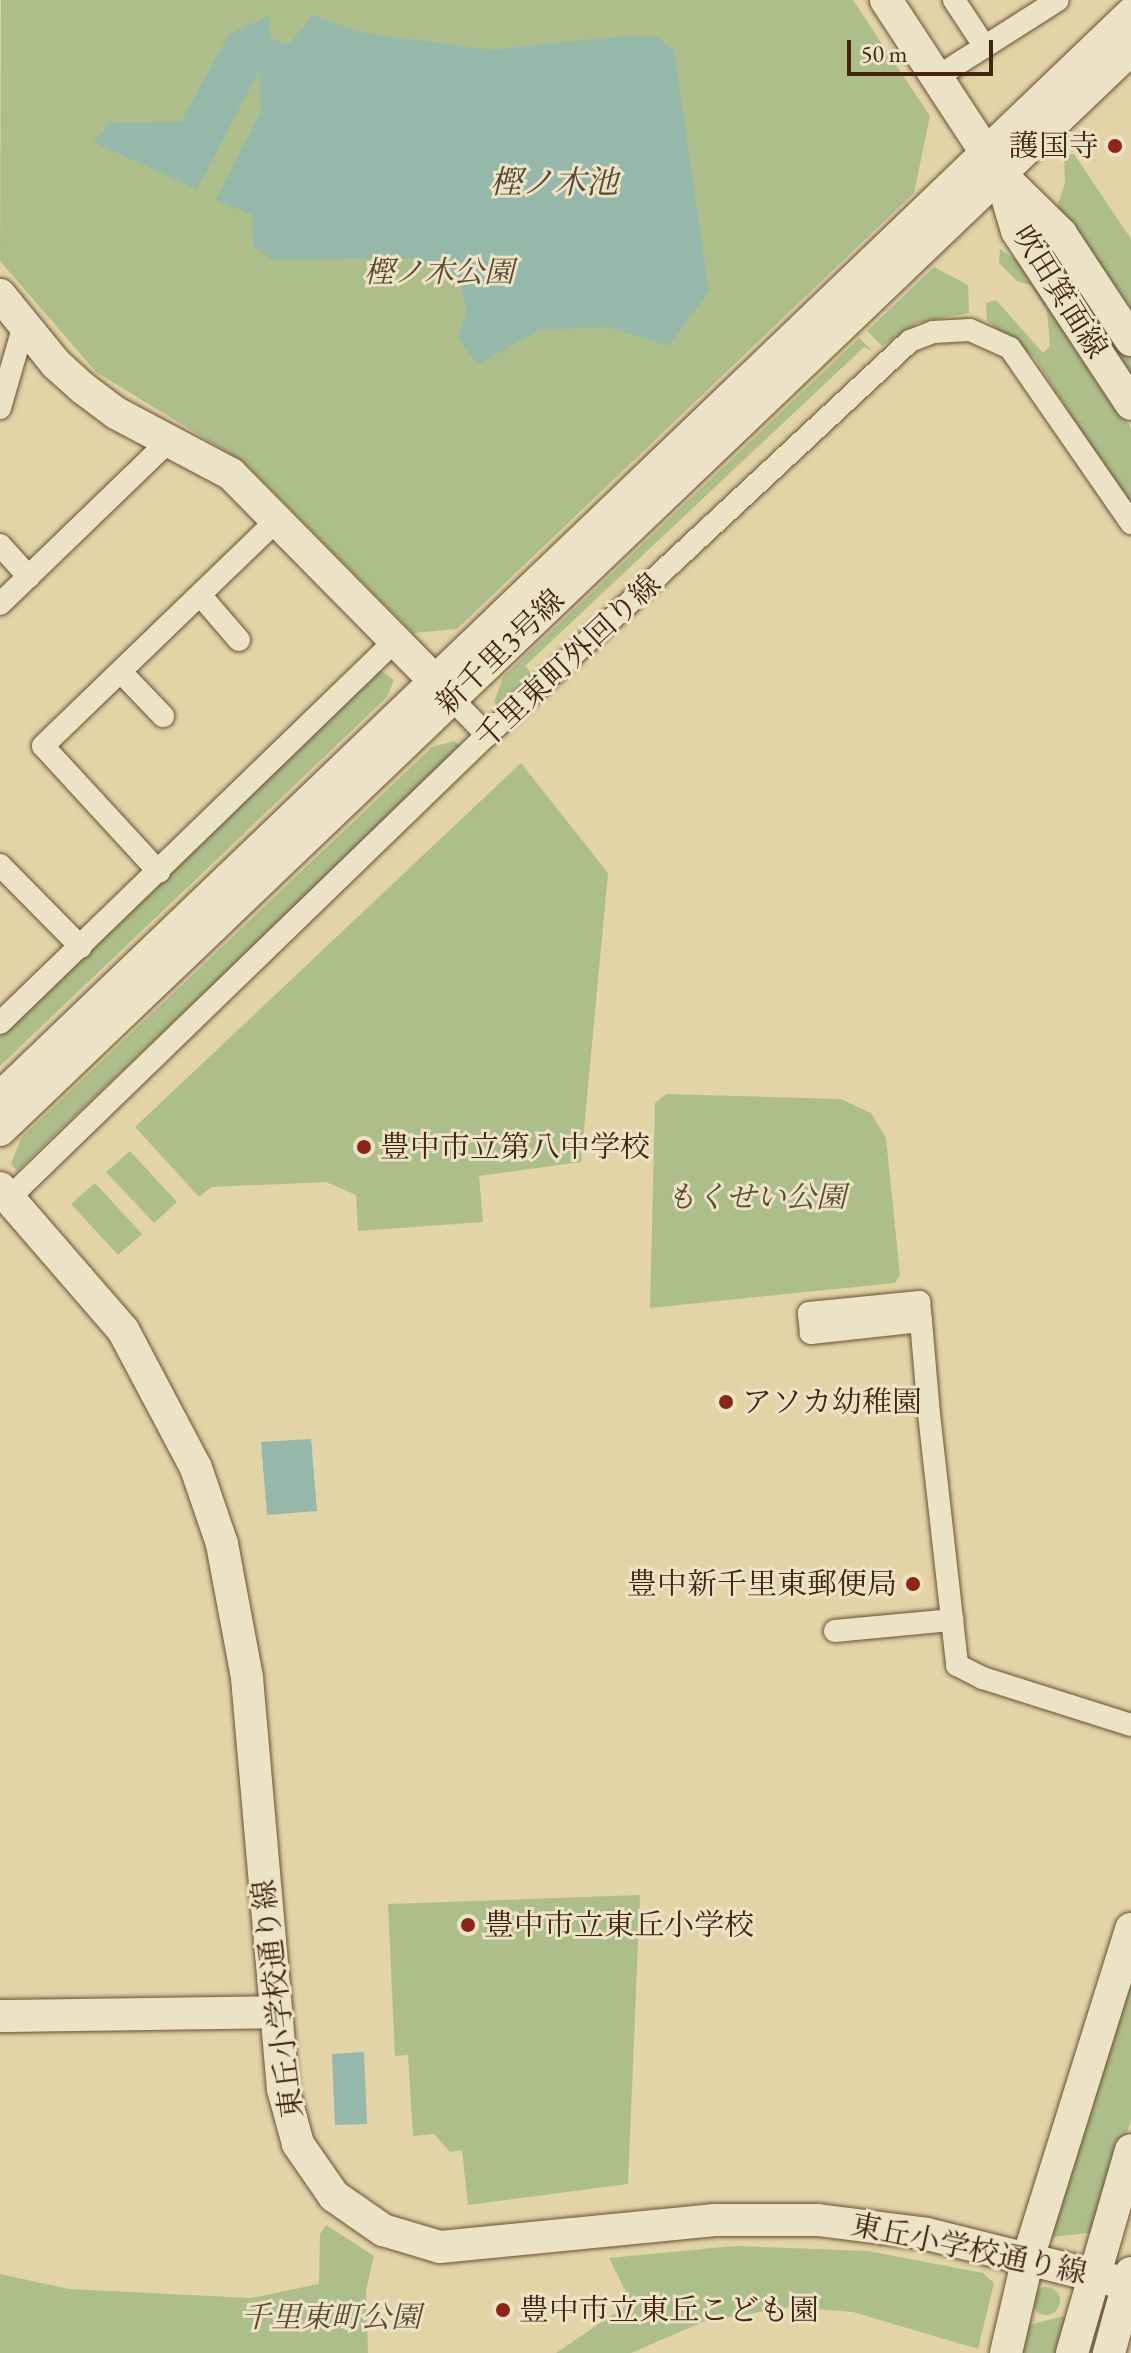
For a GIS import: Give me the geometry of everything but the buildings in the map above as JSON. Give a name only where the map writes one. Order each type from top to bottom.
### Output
[{"type":"street","name":"吹田箕面線","points":[[886,0],[993,163],[1061,234],[1131,340]]},
{"type":"street","points":[[954,0],[985,47]]},
{"type":"street","points":[[937,77],[1058,0]]},
{"type":"street","points":[[993,163],[1131,14]]},
{"type":"street","points":[[993,163],[1131,49]]},
{"type":"street","name":"吹田箕面線","points":[[993,163],[1017,231],[1131,404]]},
{"type":"street","name":"新千里3号線","points":[[0,1098],[443,689],[993,163]]},
{"type":"street","points":[[0,295],[84,389],[116,413],[231,474],[397,639],[487,735]]},
{"type":"street","points":[[0,408],[24,325]]},
{"type":"street","name":"千里東町外回り線","points":[[3,1198],[487,735],[567,664],[876,369],[926,334],[977,330],[1010,348],[1131,523]]},
{"type":"street","points":[[0,604],[169,441]]},
{"type":"street","points":[[159,872],[43,746],[277,520]]},
{"type":"street","points":[[0,545],[29,577]]},
{"type":"street","points":[[201,596],[239,640]]},
{"type":"street","points":[[0,1023],[397,639]]},
{"type":"street","points":[[121,672],[163,716]]},
{"type":"street","name":"新千里3号線","points":[[0,1130],[443,689]]},
{"type":"street","points":[[0,865],[81,947]]},
{"type":"street","name":"東丘小学校通り線","points":[[3,1198],[123,1330],[196,1468],[222,1544],[247,1678],[287,2111],[314,2173],[355,2214],[412,2241],[473,2247],[713,2220],[808,2220],[900,2229],[1093,2274],[1129,2278]]},
{"type":"street","points":[[858,1318],[921,1321],[957,1665],[963,1670],[1131,1725]]},
{"type":"street","points":[[835,1631],[952,1620]]},
{"type":"street","points":[[1006,2353],[1028,2258],[1131,1929]]},
{"type":"street","points":[[0,2016],[276,2012]]},
{"type":"street","points":[[1072,2353],[1131,2150]]},
{"type":"street","points":[[1109,2353],[1129,2278]]},
{"type":"green space","name":"樫ノ木公園","points":[[1,0],[853,0],[930,116],[914,193],[457,629],[413,633],[245,463],[96,372],[0,261]]},
{"type":"green space","points":[[1074,154],[1131,239],[1131,309],[1057,206],[1065,183],[1064,155]]},
{"type":"green space","points":[[1041,224],[1131,360],[1131,382],[1032,232]]},
{"type":"green space","points":[[1000,249],[1025,266],[1131,428],[1131,510],[1034,357],[987,321],[986,303],[996,300],[1043,353],[1050,346],[1047,310],[1030,285],[1017,281],[999,263]]},
{"type":"green space","points":[[934,267],[968,285],[969,313],[918,323],[882,346],[867,331]]},
{"type":"green space","points":[[859,338],[873,351],[864,347],[525,666],[535,677],[501,710],[494,702],[503,677]]},
{"type":"green space","points":[[379,669],[394,680],[387,697],[0,1066],[0,1037]]},
{"type":"green space","points":[[454,741],[462,747],[17,1171],[11,1164],[21,1138],[432,747]]},
{"type":"green space","points":[[521,763],[608,873],[581,1162],[479,1176],[483,1222],[358,1231],[356,1195],[326,1182],[211,1187],[199,1197],[135,1127]]},
{"type":"green space","name":"もくせい公園","points":[[666,1094],[841,1099],[871,1113],[886,1138],[900,1275],[895,1283],[650,1308],[655,1103]]},
{"type":"green space","points":[[130,1151],[177,1202],[154,1223],[106,1172]]},
{"type":"green space","points":[[95,1183],[142,1234],[118,1255],[71,1204]]},
{"type":"green space","points":[[640,1895],[628,2184],[468,2205],[462,2150],[450,2152],[434,2134],[413,2136],[408,2055],[395,2056],[388,1904]]},
{"type":"green space","points":[[1131,1970],[1131,2120],[1096,2232],[1045,2238]]},
{"type":"green space","name":"千里東町公園","points":[[326,2225],[374,2256],[366,2290],[368,2353],[0,2353],[0,2274],[69,2289],[251,2298],[319,2284],[320,2234]]},
{"type":"green space","points":[[734,2246],[868,2251],[983,2273],[994,2283],[978,2349],[853,2312],[790,2307],[705,2321],[631,2353],[556,2353],[631,2302],[609,2258]]},
{"type":"green space","points":[[1046,2287],[1056,2291],[1060,2301],[1056,2311],[1046,2315],[1036,2311],[1032,2301],[1036,2291]]},
{"type":"green space","points":[[1071,2314],[1061,2353],[1016,2353],[1029,2325]]},
{"type":"water","name":"樫ノ木池","points":[[312,15],[363,33],[492,50],[622,36],[657,37],[674,50],[709,291],[669,346],[607,327],[540,330],[477,365],[458,336],[467,311],[459,281],[415,258],[272,260],[253,246],[252,215],[216,200],[261,111],[259,71],[197,189],[93,142],[109,123],[181,122],[229,34],[269,16],[270,38],[289,45]]},
{"type":"water","points":[[311,1439],[317,1511],[267,1515],[261,1442]]},
{"type":"water","points":[[364,2052],[367,2124],[335,2125],[332,2054]]},
{"type":"place","name":"護国寺","points":[[1115,146]]},
{"type":"place","name":"豊中市立第八中学校","points":[[364,1147]]},
{"type":"place","name":"アソカ幼稚園","points":[[726,1402]]},
{"type":"place","name":"豊中新千里東郵便局","points":[[913,1584]]},
{"type":"place","name":"豊中市立東丘小学校","points":[[468,1925]]},
{"type":"place","name":"豊中市立東丘こども園","points":[[503,2310]]}]
